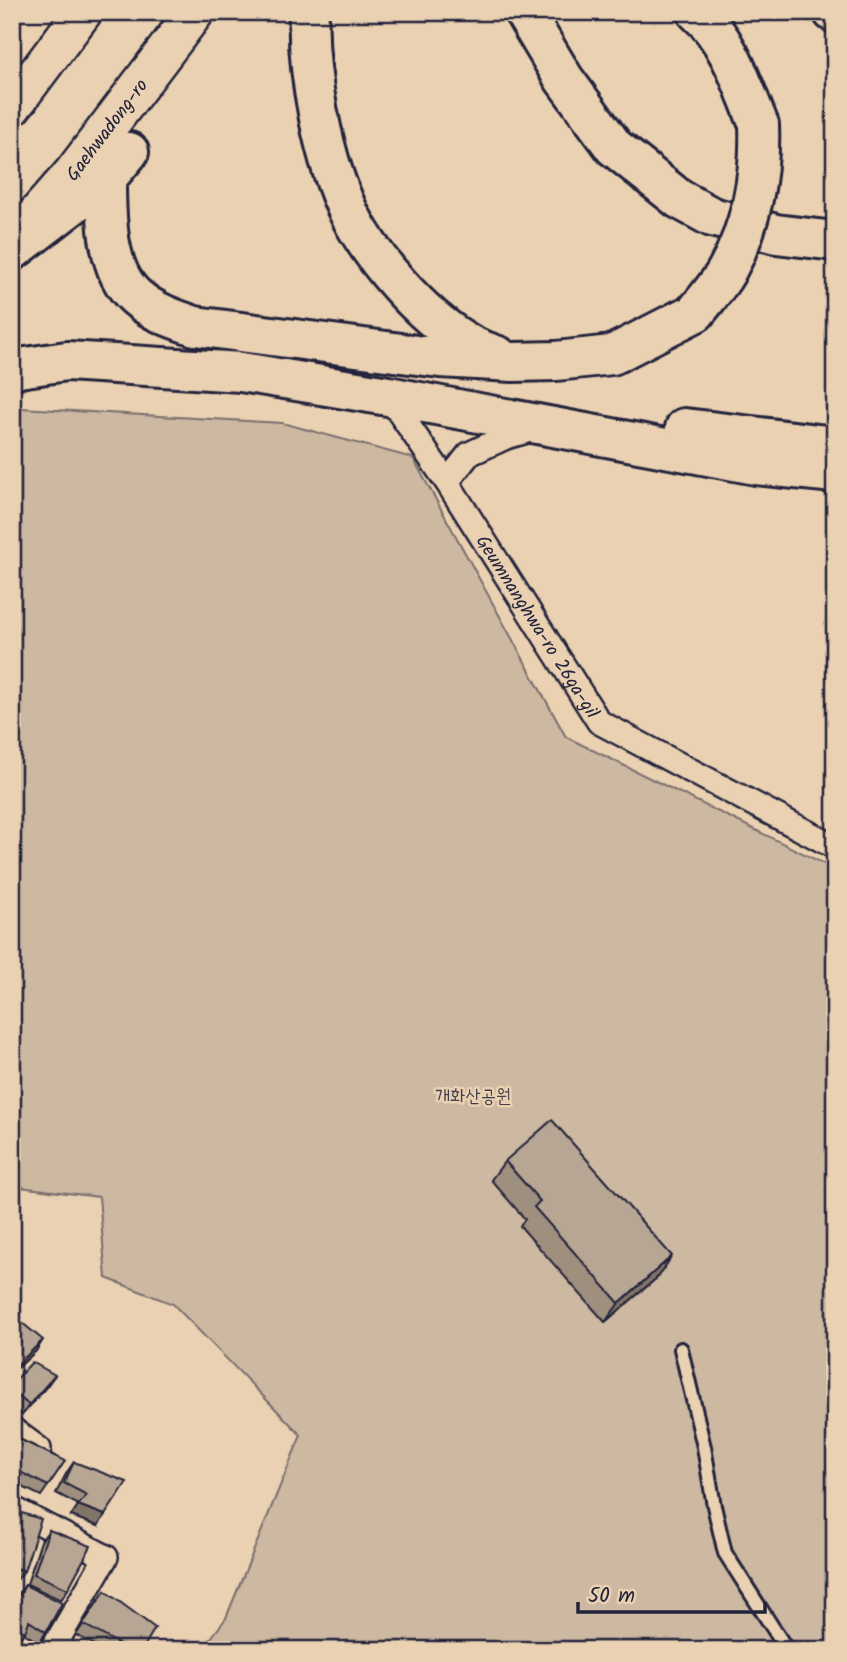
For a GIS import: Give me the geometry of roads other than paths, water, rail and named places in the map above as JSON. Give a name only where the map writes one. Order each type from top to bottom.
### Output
[{"type":"highway","points":[[309,12],[308,30],[317,106],[327,151],[350,215],[386,268],[425,312],[464,342],[513,362]]},
{"type":"highway","points":[[524,12],[564,79],[614,147],[679,200],[712,217],[764,231],[835,241]]},
{"type":"highway","points":[[12,251],[118,166],[106,216],[116,267],[135,296],[163,315],[195,326],[440,358],[513,362],[612,355],[696,312],[725,274],[738,248],[752,202],[760,158],[759,125],[737,69],[709,23],[697,12]]},
{"type":"highway","points":[[12,369],[67,361],[241,372],[484,413],[756,465],[835,473]]},
{"type":"highway","points":[[484,413],[584,415],[835,446]]},
{"type":"main road","points":[[14,102],[83,12]]},
{"type":"main road","name":"Gaehwadong-ro","points":[[12,241],[73,173],[195,12]]},
{"type":"street","name":"Geumnanghwa-ro 26ga-gil","points":[[388,396],[447,482],[599,722],[835,847]]},
{"type":"street","points":[[447,482],[469,454],[506,437],[548,425]]},
{"type":"street","points":[[12,1429],[39,1449]]},
{"type":"street","points":[[12,1508],[106,1557],[51,1650]]},
{"type":"lane","points":[[681,1349],[725,1553],[787,1650]]},
{"type":"park label","name":"개화산공원","points":[[473,1095]]}]
